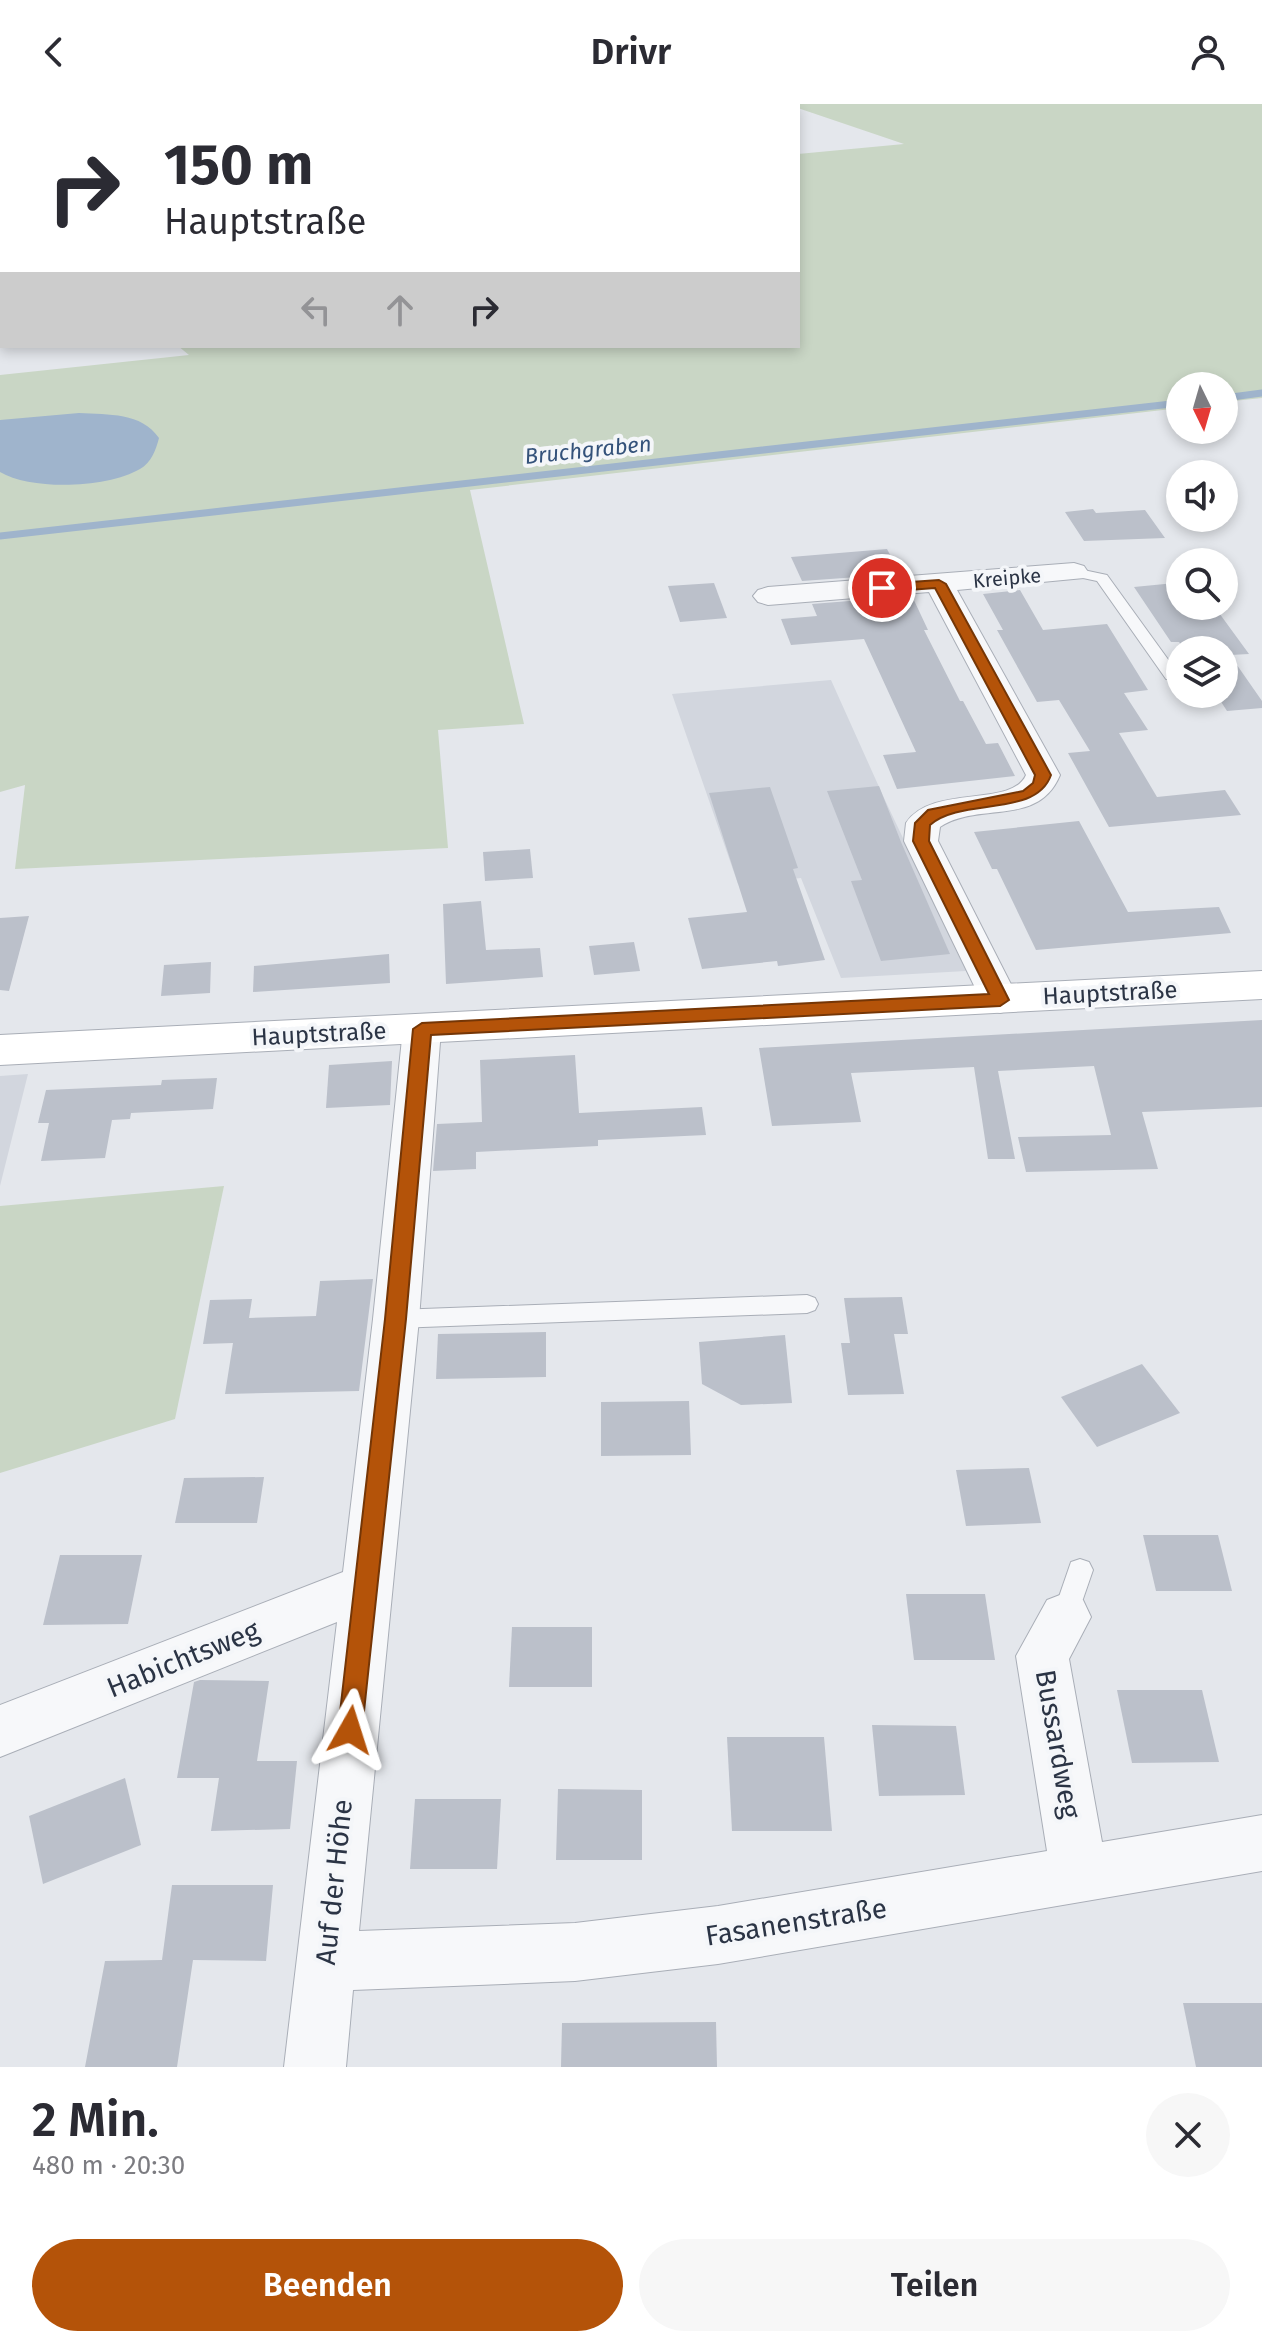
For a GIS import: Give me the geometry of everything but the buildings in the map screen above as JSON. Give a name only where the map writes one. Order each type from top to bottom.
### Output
[{"type":"main road","name":"Hauptstraße","points":[[0,1050],[1262,985]]},
{"type":"street","name":"Kreipke","points":[[768,596],[1074,572]]},
{"type":"street","name":"Kreipke","points":[[939,584],[1043,775],[1040,785],[1028,794],[956,807],[934,814],[923,823],[921,841],[1000,1000]]},
{"type":"street","name":"Auf der Höhe","points":[[315,2067],[396,1319],[422,1029]]},
{"type":"street","name":"Habichtsweg","points":[[0,1731],[366,1587]]},
{"type":"street","name":"Bussardweg","points":[[1072,1593],[1042,1656],[1080,1876]]},
{"type":"street","name":"Fasanenstraße","points":[[326,1962],[589,1951],[718,1935],[1262,1843]]},
{"type":"lane","points":[[1074,572],[1102,578],[1166,668]]},
{"type":"lane","points":[[396,1319],[807,1304]]},
{"type":"shaded area","points":[[831,680],[966,971],[841,978],[801,878],[738,884],[672,694]]},
{"type":"shaded area","points":[[28,1074],[0,1186],[0,1076]]},
{"type":"green space","points":[[800,104],[1262,104],[1262,398],[1238,401],[1238,372],[1166,372],[1166,410],[470,490],[524,724],[438,730],[448,848],[15,869],[25,785],[0,792],[0,375],[189,355],[180,348],[800,348],[800,154],[904,144],[800,109]]},
{"type":"green space","points":[[224,1186],[175,1419],[0,1473],[0,1206]]},
{"type":"water","points":[[79,413],[124,416],[143,423],[159,438],[155,452],[140,469],[90,483],[31,482],[0,472],[0,420]]},
{"type":"waterway","name":"Bruchgraben","points":[[1238,396],[1262,393]]},
{"type":"waterway","name":"Bruchgraben","points":[[0,536],[1166,405]]},
{"type":"route","points":[[350,1730],[396,1319],[422,1029],[1000,1000],[921,841],[923,823],[934,814],[956,807],[1028,794],[1040,785],[1043,775],[939,584],[882,588]]}]
